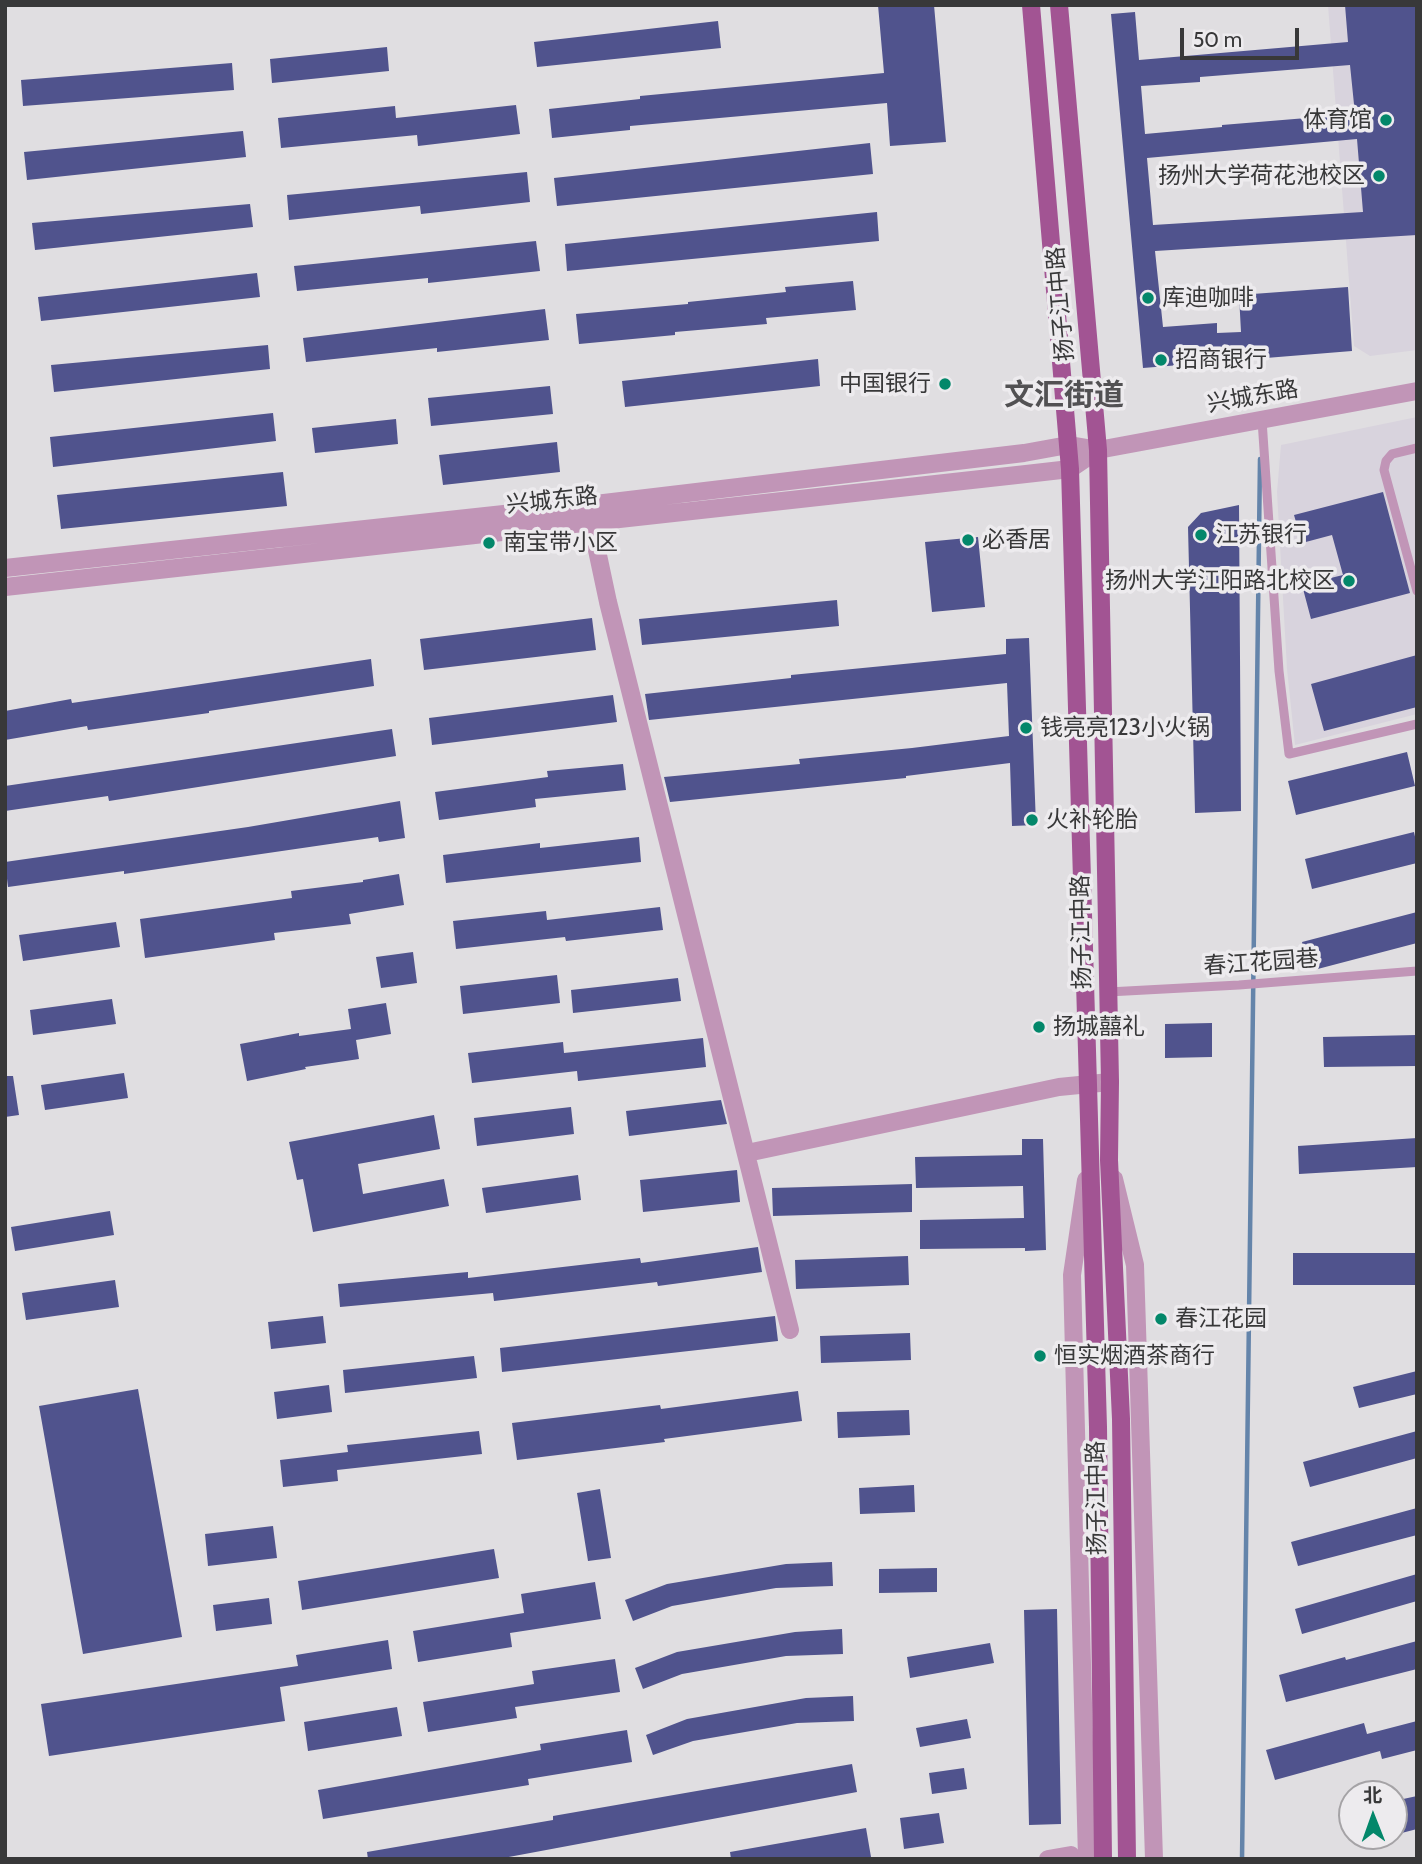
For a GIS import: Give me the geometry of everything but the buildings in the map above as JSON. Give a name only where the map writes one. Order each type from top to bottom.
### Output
[{"type":"main road","name":"扬子江中路","points":[[1031,5],[1070,469],[1098,1427],[1103,1859]]},
{"type":"main road","name":"扬子江中路","points":[[1059,5],[1098,450],[1110,1082],[1109,1160],[1121,1419],[1127,1859]]},
{"type":"street","name":"兴城东路","points":[[5,568],[508,514],[1024,453],[1068,445],[1098,450],[1417,391]]},
{"type":"street","name":"兴城东路","points":[[5,587],[1070,469],[1098,450]]},
{"type":"street","points":[[591,522],[608,602],[790,1330]]},
{"type":"street","points":[[747,1153],[1059,1087],[1110,1082]]},
{"type":"street","points":[[1109,1160],[1135,1265],[1154,1859]]},
{"type":"street","points":[[1048,1859],[1079,1857],[1072,1276],[1089,1162]]},
{"type":"lane","points":[[1262,420],[1279,671],[1289,754],[1417,724]]},
{"type":"lane","points":[[1417,448],[1392,454],[1386,461],[1384,470],[1417,591]]},
{"type":"lane","name":"春江花园巷","points":[[1107,992],[1417,971]]},
{"type":"shaded area","name":"扬州大学荷花池校区","points":[[1328,5],[1417,5],[1417,350],[1370,356],[1354,346]]},
{"type":"shaded area","name":"扬州大学江阳路北校区","points":[[1417,417],[1417,714],[1295,745],[1287,669],[1277,492],[1281,445]]},
{"type":"waterway","points":[[1242,1859],[1260,459]]},
{"type":"place","name":"体育馆","points":[[1386,120]]},
{"type":"place","name":"扬州大学荷花池校区","points":[[1379,176]]},
{"type":"place","name":"库迪咖啡","points":[[1148,298]]},
{"type":"place","name":"招商银行","points":[[1161,360]]},
{"type":"place","name":"中国银行","points":[[945,384]]},
{"type":"place","name":"江苏银行","points":[[1201,535]]},
{"type":"place","name":"必香居","points":[[968,540]]},
{"type":"place","name":"南宝带小区","points":[[489,543]]},
{"type":"place","name":"扬州大学江阳路北校区","points":[[1349,581]]},
{"type":"place","name":"钱亮亮123小火锅","points":[[1026,728]]},
{"type":"place","name":"火补轮胎","points":[[1032,820]]},
{"type":"place","name":"扬城囍礼","points":[[1039,1027]]},
{"type":"place","name":"春江花园","points":[[1161,1319]]},
{"type":"place","name":"恒实烟酒茶商行","points":[[1040,1356]]},
{"type":"district","name":"文汇街道","points":[[1064,396]]}]
